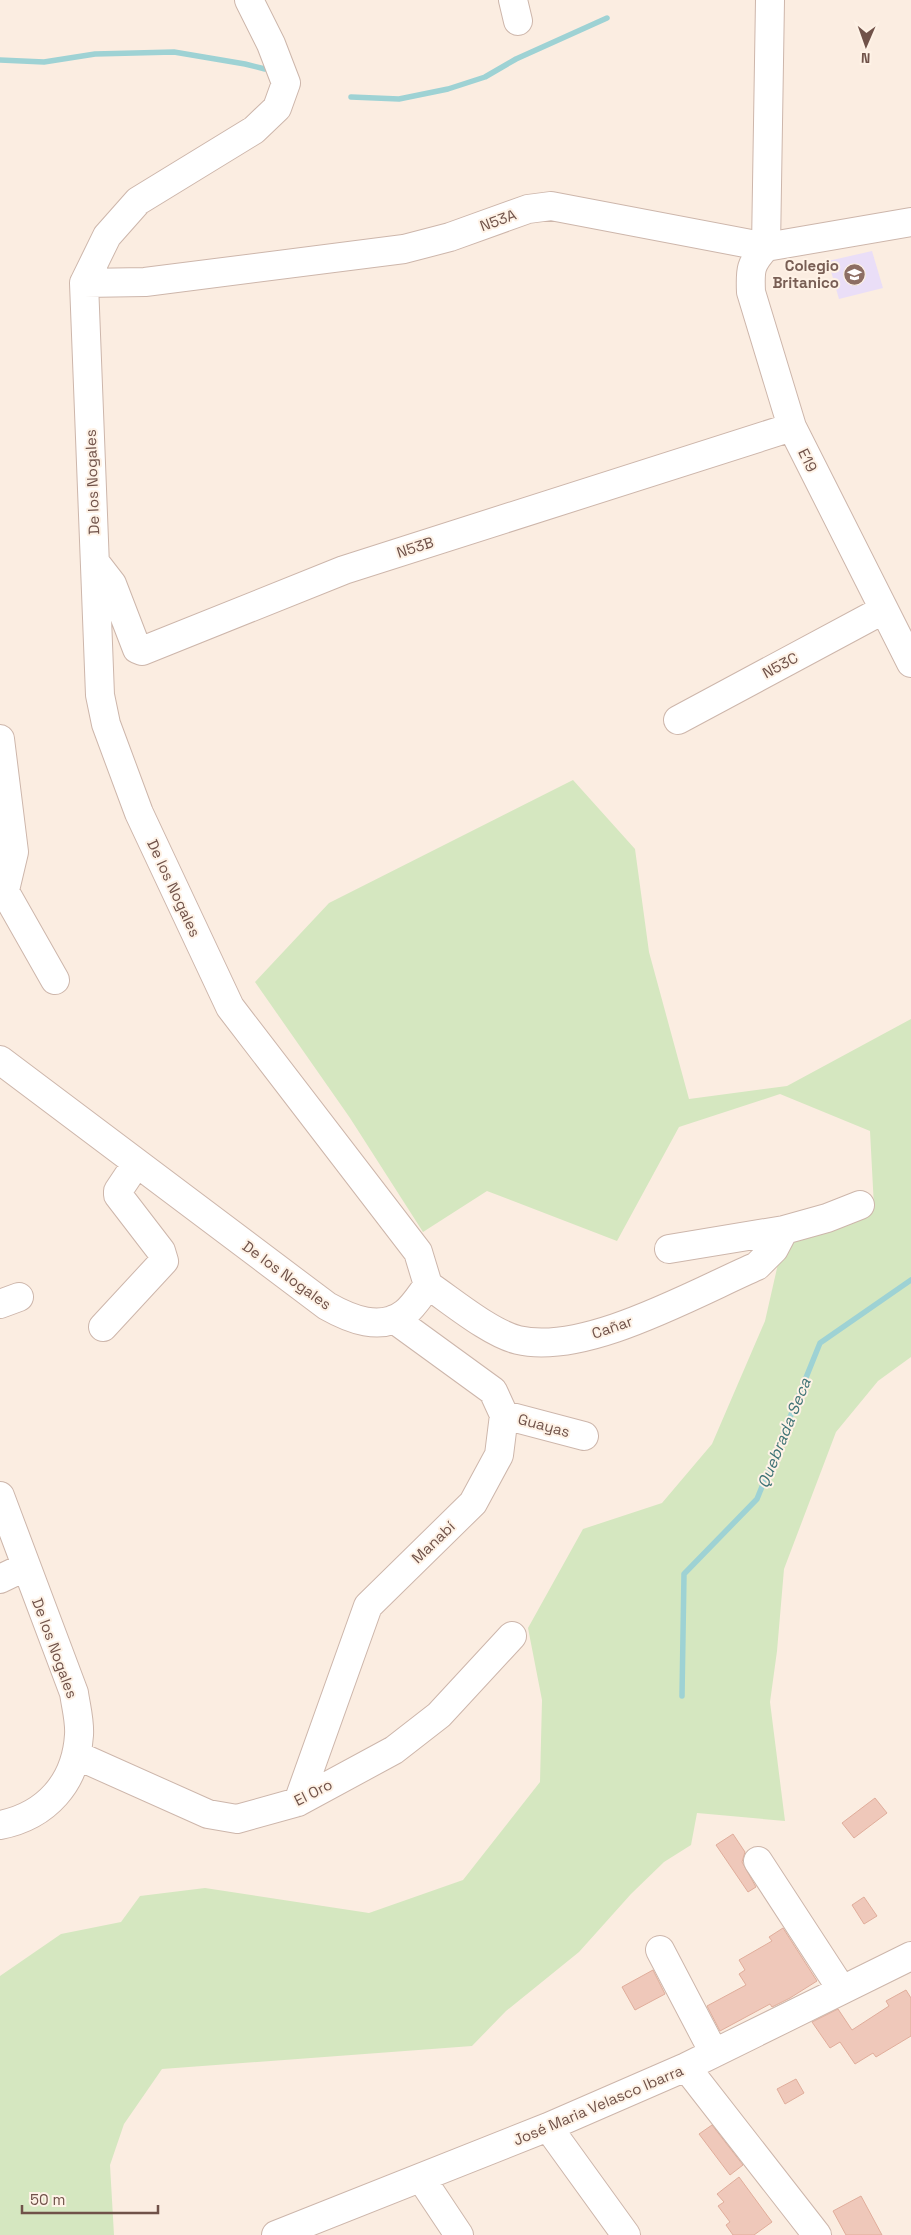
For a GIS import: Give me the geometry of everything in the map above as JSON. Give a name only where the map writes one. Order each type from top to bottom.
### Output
[{"type":"street","name":"De los Nogales","points":[[249,0],[271,44],[286,83],[277,108],[254,130],[138,201],[107,236],[84,283],[100,695],[106,724],[139,813],[230,1007],[418,1252],[428,1285]]},
{"type":"street","points":[[766,247],[770,0]]},
{"type":"street","name":"N53A","points":[[84,283],[145,282],[404,249],[450,237],[528,209],[551,206],[766,247],[911,222]]},
{"type":"street","name":"E19","points":[[766,247],[750,270],[751,292],[792,428],[911,663]]},
{"type":"street","name":"N53B","points":[[95,562],[112,584],[136,649],[142,651],[344,570],[792,428]]},
{"type":"street","name":"N53C","points":[[678,720],[883,610]]},
{"type":"street","points":[[0,739],[14,852],[2,887],[55,980]]},
{"type":"street","name":"De los Nogales","points":[[0,1060],[327,1306],[362,1322],[378,1323],[394,1319]]},
{"type":"street","points":[[103,1327],[164,1262],[161,1251],[118,1195],[118,1190],[136,1164]]},
{"type":"street","points":[[668,1249],[784,1230],[826,1218],[860,1205]]},
{"type":"street","name":"Cañar","points":[[428,1285],[498,1332],[526,1341],[569,1341],[623,1326],[757,1266],[770,1254],[784,1230]]},
{"type":"street","points":[[428,1285],[405,1314],[394,1319],[493,1391],[504,1415]]},
{"type":"street","name":"Guayas","points":[[504,1415],[584,1436]]},
{"type":"street","name":"Manabí","points":[[298,1802],[368,1606],[473,1503],[499,1455],[504,1415]]},
{"type":"street","name":"De los Nogales","points":[[0,1496],[25,1567],[74,1693],[79,1719],[75,1765],[62,1787],[44,1806],[21,1820],[0,1825]]},
{"type":"street","points":[[0,1579],[25,1567]]},
{"type":"street","name":"El Oro","points":[[76,1755],[208,1814],[237,1819],[298,1802],[394,1750],[439,1715],[512,1636]]},
{"type":"street","points":[[758,1860],[842,1990]]},
{"type":"street","points":[[660,1950],[714,2053]]},
{"type":"street","name":"José Maria Velasco Ibarra","points":[[276,2235],[548,2127],[686,2067],[911,1956]]},
{"type":"street","points":[[686,2067],[817,2235]]},
{"type":"street","points":[[548,2127],[626,2235]]},
{"type":"street","points":[[422,2178],[459,2235]]},
{"type":"shaded area","name":"Colegio Britanico","points":[[872,251],[883,288],[839,299],[828,261]]},
{"type":"green space","points":[[573,780],[635,849],[649,952],[689,1099],[787,1086],[911,1019],[911,1357],[878,1381],[836,1432],[784,1569],[777,1651],[770,1702],[785,1821],[697,1813],[691,1845],[664,1862],[631,1894],[579,1952],[506,2011],[472,2046],[162,2069],[124,2124],[110,2165],[114,2235],[0,2235],[0,1976],[61,1934],[121,1922],[140,1896],[205,1888],[369,1913],[463,1880],[540,1782],[542,1700],[528,1628],[583,1529],[662,1503],[712,1444],[765,1321],[780,1255],[801,1230],[835,1226],[874,1207],[870,1131],[780,1094],[679,1127],[617,1241],[487,1191],[423,1232],[350,1118],[255,982],[329,903]]},
{"type":"building","points":[[875,1798],[887,1813],[854,1838],[842,1823]]},
{"type":"building","points":[[733,1834],[745,1852],[742,1862],[756,1887],[748,1892],[716,1845]]},
{"type":"building","points":[[864,1897],[877,1916],[864,1924],[852,1905]]},
{"type":"building","points":[[783,1928],[817,1981],[790,1998],[772,2007],[770,2004],[720,2031],[707,2006],[746,1985],[739,1974],[745,1970],[739,1960],[772,1941],[769,1937]]},
{"type":"building","points":[[653,1970],[665,1994],[635,2010],[622,1987]]},
{"type":"building","points":[[906,1990],[911,1998],[911,2036],[876,2057],[873,2053],[855,2064],[840,2042],[830,2048],[812,2022],[838,2009],[852,2030],[889,2006],[886,2001]]},
{"type":"building","points":[[796,2079],[804,2093],[785,2104],[777,2089]]},
{"type":"building","points":[[712,2125],[743,2165],[730,2175],[699,2134]]},
{"type":"building","points":[[739,2177],[772,2222],[754,2235],[733,2235],[726,2225],[730,2222],[718,2206],[724,2202],[717,2194]]},
{"type":"building","points":[[861,2196],[882,2235],[846,2235],[833,2211]]},
{"type":"waterway","points":[[351,97],[399,99],[448,89],[485,77],[516,59],[607,18]]},
{"type":"waterway","points":[[0,60],[44,62],[95,54],[174,52],[265,69]]},
{"type":"waterway","name":"Quebrada Seca","points":[[682,1696],[684,1574],[757,1499],[820,1343],[911,1280]]},
{"type":"place","name":"Colegio Britanico","points":[[855,274]]}]
